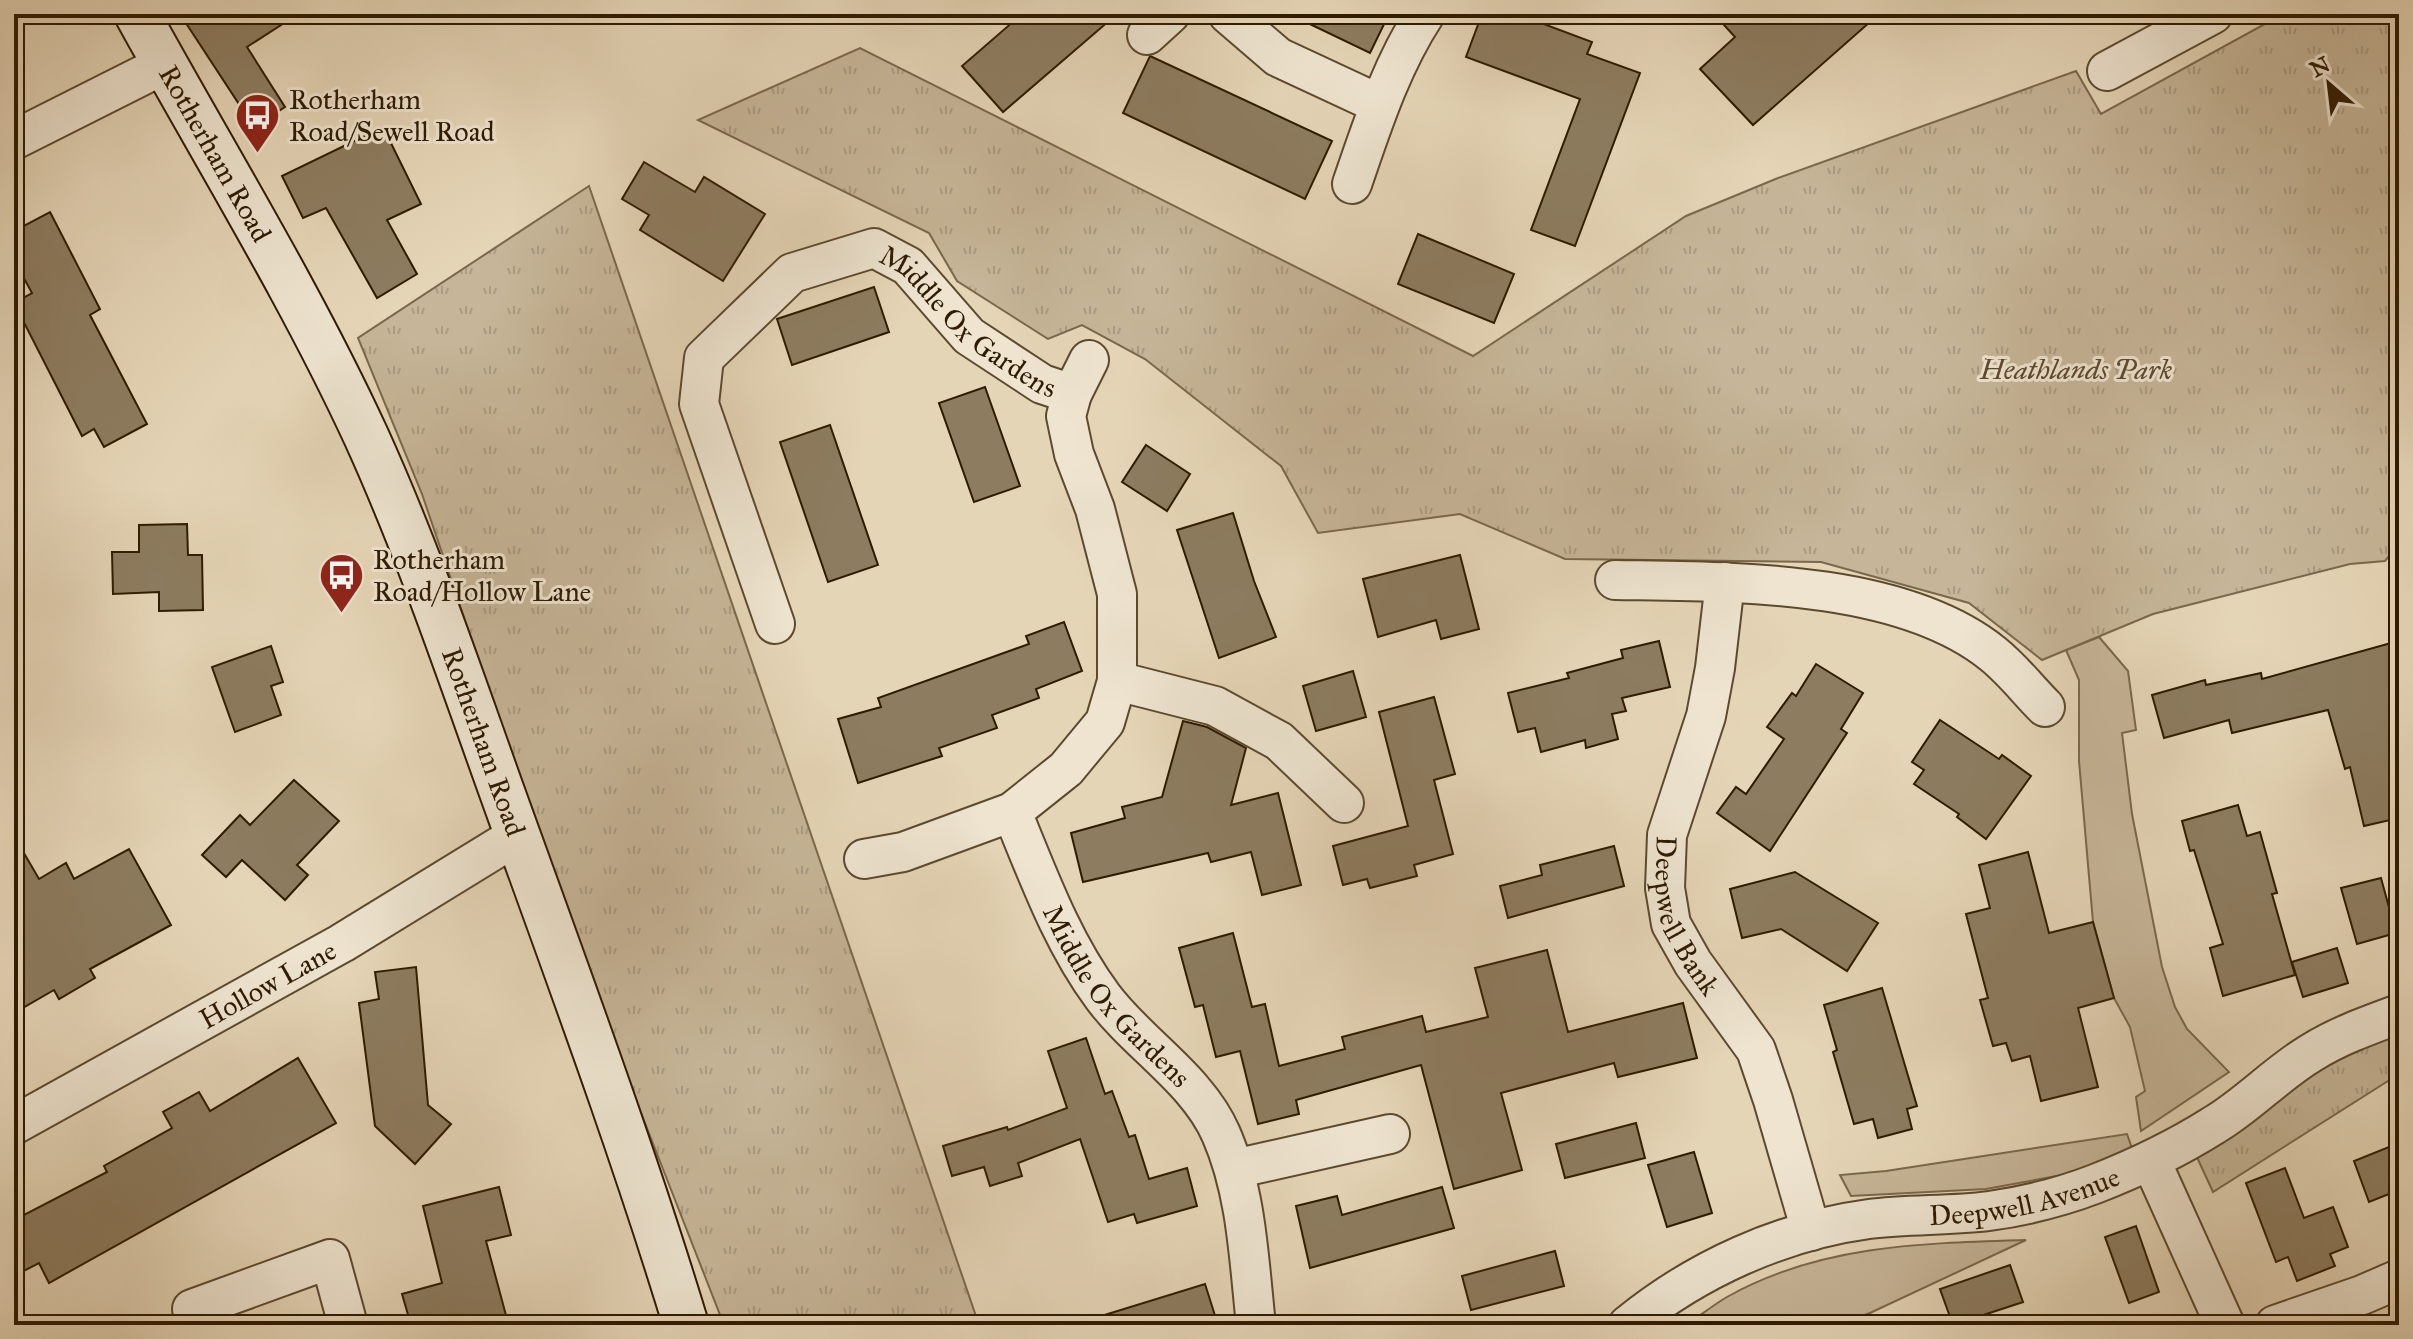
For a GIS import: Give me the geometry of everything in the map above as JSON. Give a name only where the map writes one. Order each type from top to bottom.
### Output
[{"type":"main road","name":"Rotherham Road","points":[[137,14],[313,329],[366,437],[437,611],[518,835],[609,1089],[686,1325]]},
{"type":"street","points":[[1228,14],[1278,57],[1379,104]]},
{"type":"street","points":[[1352,184],[1379,104],[1410,36],[1425,14]]},
{"type":"street","points":[[2107,71],[2213,14]]},
{"type":"street","points":[[14,140],[165,64]]},
{"type":"street","name":"Middle Ox Gardens","points":[[775,624],[699,404],[704,358],[792,273],[874,248],[908,266],[969,336],[1042,384],[1072,394]]},
{"type":"street","name":"Middle Ox Gardens","points":[[864,859],[903,852],[1012,812],[1066,769],[1105,722],[1117,681],[1117,594],[1095,509],[1074,454],[1066,416],[1072,394],[1089,360]]},
{"type":"street","points":[[1615,580],[1725,582],[1875,600],[1939,621],[1993,654],[2045,707]]},
{"type":"street","name":"Deepwell Bank","points":[[1725,582],[1706,716],[1667,835],[1665,888],[1671,924],[1693,963],[1756,1050],[1811,1231]]},
{"type":"street","points":[[1117,681],[1215,706],[1279,741],[1344,803]]},
{"type":"street","name":"Middle Ox Gardens","points":[[1012,812],[1062,930],[1103,996],[1153,1052],[1191,1088],[1220,1132],[1234,1169],[1256,1325]]},
{"type":"street","name":"Hollow Lane","points":[[14,1125],[342,943],[518,835]]},
{"type":"street","name":"Deepwell Avenue","points":[[1628,1325],[1728,1260],[1811,1231],[1869,1219],[1989,1211],[2043,1201],[2092,1185],[2151,1161],[2217,1124],[2309,1053],[2399,1014]]},
{"type":"street","points":[[1234,1169],[1390,1134]]},
{"type":"street","points":[[2151,1161],[2225,1325]]},
{"type":"street","points":[[192,1309],[330,1259],[348,1325]]},
{"type":"street","points":[[2275,1325],[2399,1279]]},
{"type":"green space","name":"Heathlands Park","points":[[2283,14],[2399,14],[2399,544],[2385,561],[2350,564],[2153,614],[2042,660],[1969,603],[1821,562],[1565,559],[1460,514],[1318,533],[1281,466],[1145,359],[1082,325],[1048,339],[957,281],[929,233],[698,120],[860,48],[1473,356],[1686,216],[1778,178],[2076,71],[2101,114]]},
{"type":"green space","points":[[589,186],[979,1325],[724,1325],[634,1095],[520,782],[422,494],[358,338]]},
{"type":"green space","points":[[2099,637],[2128,671],[2136,730],[2122,733],[2132,814],[2162,967],[2175,1007],[2187,1029],[2229,1072],[2141,1131],[2136,1097],[2145,1091],[2130,1027],[2114,998],[2093,922],[2079,761],[2079,680],[2066,650]]},
{"type":"green space","points":[[2399,1014],[2399,1074],[2213,1192],[2189,1140]]},
{"type":"green space","points":[[2127,1134],[2134,1154],[2062,1175],[1986,1189],[1851,1196],[1840,1175],[1886,1171]]},
{"type":"green space","points":[[2026,1240],[1870,1313],[1837,1325],[1686,1325],[1727,1297],[1762,1280],[1835,1257],[1910,1246]]},
{"type":"building","points":[[180,14],[298,14],[247,47],[285,107],[254,127]]},
{"type":"building","points":[[1022,14],[1117,14],[1003,112],[962,66]]},
{"type":"building","points":[[1289,14],[1389,14],[1370,53]]},
{"type":"building","points":[[1482,14],[1517,14],[1592,42],[1587,54],[1640,73],[1575,246],[1531,230],[1580,99],[1466,57]]},
{"type":"building","points":[[1714,14],[1879,14],[1753,125],[1700,69],[1735,37]]},
{"type":"building","points":[[1150,56],[1332,141],[1305,199],[1123,113]]},
{"type":"building","points":[[383,127],[421,204],[387,220],[417,274],[377,298],[326,208],[303,218],[282,176]]},
{"type":"building","points":[[644,162],[695,192],[704,177],[765,214],[723,281],[640,230],[649,215],[622,199]]},
{"type":"building","points":[[50,212],[100,309],[90,315],[147,424],[104,447],[94,429],[82,436],[14,303],[32,293],[14,260],[14,231]]},
{"type":"building","points":[[1418,234],[1514,274],[1494,323],[1398,284]]},
{"type":"building","points":[[874,287],[889,332],[792,365],[777,319]]},
{"type":"building","points":[[985,387],[1020,486],[974,502],[939,403]]},
{"type":"building","points":[[830,425],[878,565],[828,582],[780,442]]},
{"type":"building","points":[[1146,445],[1190,474],[1167,511],[1122,482]]},
{"type":"building","points":[[1233,513],[1254,581],[1276,637],[1219,658],[1177,530]]},
{"type":"building","points":[[187,524],[188,555],[202,555],[203,610],[159,611],[159,592],[113,594],[112,552],[139,552],[139,525]]},
{"type":"building","points":[[1460,555],[1479,629],[1441,639],[1436,620],[1378,637],[1363,579]]},
{"type":"building","points":[[1064,622],[1082,671],[1036,689],[1039,698],[992,715],[997,728],[939,748],[942,756],[858,783],[838,719],[881,707],[878,698],[1029,644],[1026,636]]},
{"type":"building","points":[[1659,641],[1670,687],[1622,698],[1626,711],[1612,714],[1618,739],[1586,748],[1585,740],[1541,752],[1535,728],[1518,732],[1508,693],[1569,678],[1567,673],[1623,658],[1621,650]]},
{"type":"building","points":[[2391,643],[2399,674],[2399,818],[2364,826],[2350,767],[2345,769],[2328,710],[2232,733],[2229,720],[2164,738],[2152,695],[2205,680],[2206,685],[2261,673],[2262,679]]},
{"type":"building","points":[[271,646],[283,682],[271,686],[281,715],[235,732],[212,667]]},
{"type":"building","points":[[1816,664],[1863,693],[1841,729],[1847,733],[1770,851],[1717,813],[1736,787],[1746,794],[1784,739],[1767,727],[1792,693],[1796,696]]},
{"type":"building","points":[[1353,671],[1366,717],[1316,731],[1303,686]]},
{"type":"building","points":[[1434,697],[1455,774],[1434,780],[1453,854],[1414,865],[1417,876],[1370,888],[1367,879],[1343,885],[1333,846],[1408,826],[1379,712]]},
{"type":"building","points":[[1940,720],[1999,759],[2002,755],[2031,776],[1986,839],[1957,817],[1959,814],[1914,784],[1924,770],[1912,762]]},
{"type":"building","points":[[1183,721],[1207,727],[1246,748],[1231,805],[1278,793],[1301,885],[1262,895],[1251,852],[1211,862],[1208,853],[1083,882],[1071,833],[1125,818],[1122,807],[1162,797]]},
{"type":"building","points":[[294,780],[339,821],[297,865],[308,875],[285,900],[242,860],[226,877],[202,855],[240,815],[250,825]]},
{"type":"building","points":[[2238,805],[2247,836],[2260,832],[2277,893],[2272,894],[2295,975],[2223,996],[2210,948],[2223,944],[2182,821]]},
{"type":"building","points":[[14,836],[39,879],[66,863],[74,879],[129,849],[171,925],[90,969],[95,978],[59,999],[54,990],[14,1013]]},
{"type":"building","points":[[1614,846],[1624,886],[1508,918],[1500,886],[1542,875],[1540,865]]},
{"type":"building","points":[[2028,852],[2049,933],[2093,922],[2114,998],[2078,1008],[2098,1087],[2041,1101],[2030,1056],[2012,1061],[2006,1043],[1993,1046],[1980,1000],[1988,998],[1966,914],[1990,908],[1979,865]]},
{"type":"building","points":[[1795,872],[1878,923],[1847,971],[1781,929],[1742,938],[1730,889]]},
{"type":"building","points":[[2381,878],[2396,933],[2357,944],[2341,888]]},
{"type":"building","points":[[1233,933],[1252,1007],[1265,1004],[1279,1066],[1345,1049],[1342,1037],[1422,1016],[1426,1032],[1488,1017],[1475,968],[1547,950],[1568,1032],[1683,1003],[1697,1058],[1618,1077],[1614,1063],[1501,1093],[1522,1170],[1454,1189],[1421,1065],[1296,1100],[1299,1114],[1258,1124],[1240,1051],[1216,1057],[1203,1005],[1195,1007],[1179,948]]},
{"type":"building","points":[[2337,948],[2348,983],[2303,997],[2292,962]]},
{"type":"building","points":[[416,967],[428,1105],[451,1124],[415,1164],[375,1126],[359,1003],[379,999],[375,972]]},
{"type":"building","points":[[1882,988],[1917,1106],[1907,1109],[1912,1129],[1878,1138],[1873,1119],[1854,1124],[1833,1052],[1837,1050],[1824,1005]]},
{"type":"building","points":[[1086,1038],[1105,1094],[1112,1091],[1129,1137],[1135,1135],[1149,1179],[1187,1168],[1197,1206],[1137,1223],[1134,1214],[1108,1222],[1080,1139],[1018,1163],[1022,1176],[990,1186],[984,1167],[952,1176],[943,1146],[1007,1127],[1008,1130],[1067,1108],[1048,1051]]},
{"type":"building","points":[[298,1058],[336,1123],[49,1283],[39,1263],[14,1276],[14,1220],[107,1172],[104,1166],[172,1128],[163,1112],[199,1092],[210,1111]]},
{"type":"building","points":[[1636,1123],[1645,1158],[1565,1178],[1556,1144]]},
{"type":"building","points":[[2399,1143],[2399,1190],[2369,1202],[2354,1161]]},
{"type":"building","points":[[1694,1152],[1712,1213],[1667,1227],[1648,1165]]},
{"type":"building","points":[[2285,1168],[2304,1218],[2333,1207],[2348,1247],[2330,1254],[2335,1266],[2297,1281],[2288,1257],[2276,1262],[2246,1183]]},
{"type":"building","points":[[499,1187],[511,1235],[486,1241],[507,1319],[483,1325],[411,1325],[402,1294],[442,1283],[423,1206]]},
{"type":"building","points":[[1442,1187],[1454,1228],[1310,1268],[1296,1206],[1337,1196],[1342,1215]]},
{"type":"building","points":[[2136,1226],[2159,1292],[2129,1303],[2105,1237]]},
{"type":"building","points":[[1555,1251],[1564,1286],[1471,1310],[1462,1276]]},
{"type":"building","points":[[2010,1265],[2023,1302],[1953,1325],[1940,1289]]},
{"type":"building","points":[[1205,1284],[1218,1325],[1099,1325],[1098,1317]]},
{"type":"place","name":"Rotherham Road/Sewell Road","points":[[258,154]]},
{"type":"place","name":"Rotherham Road/Hollow Lane","points":[[342,614]]}]
